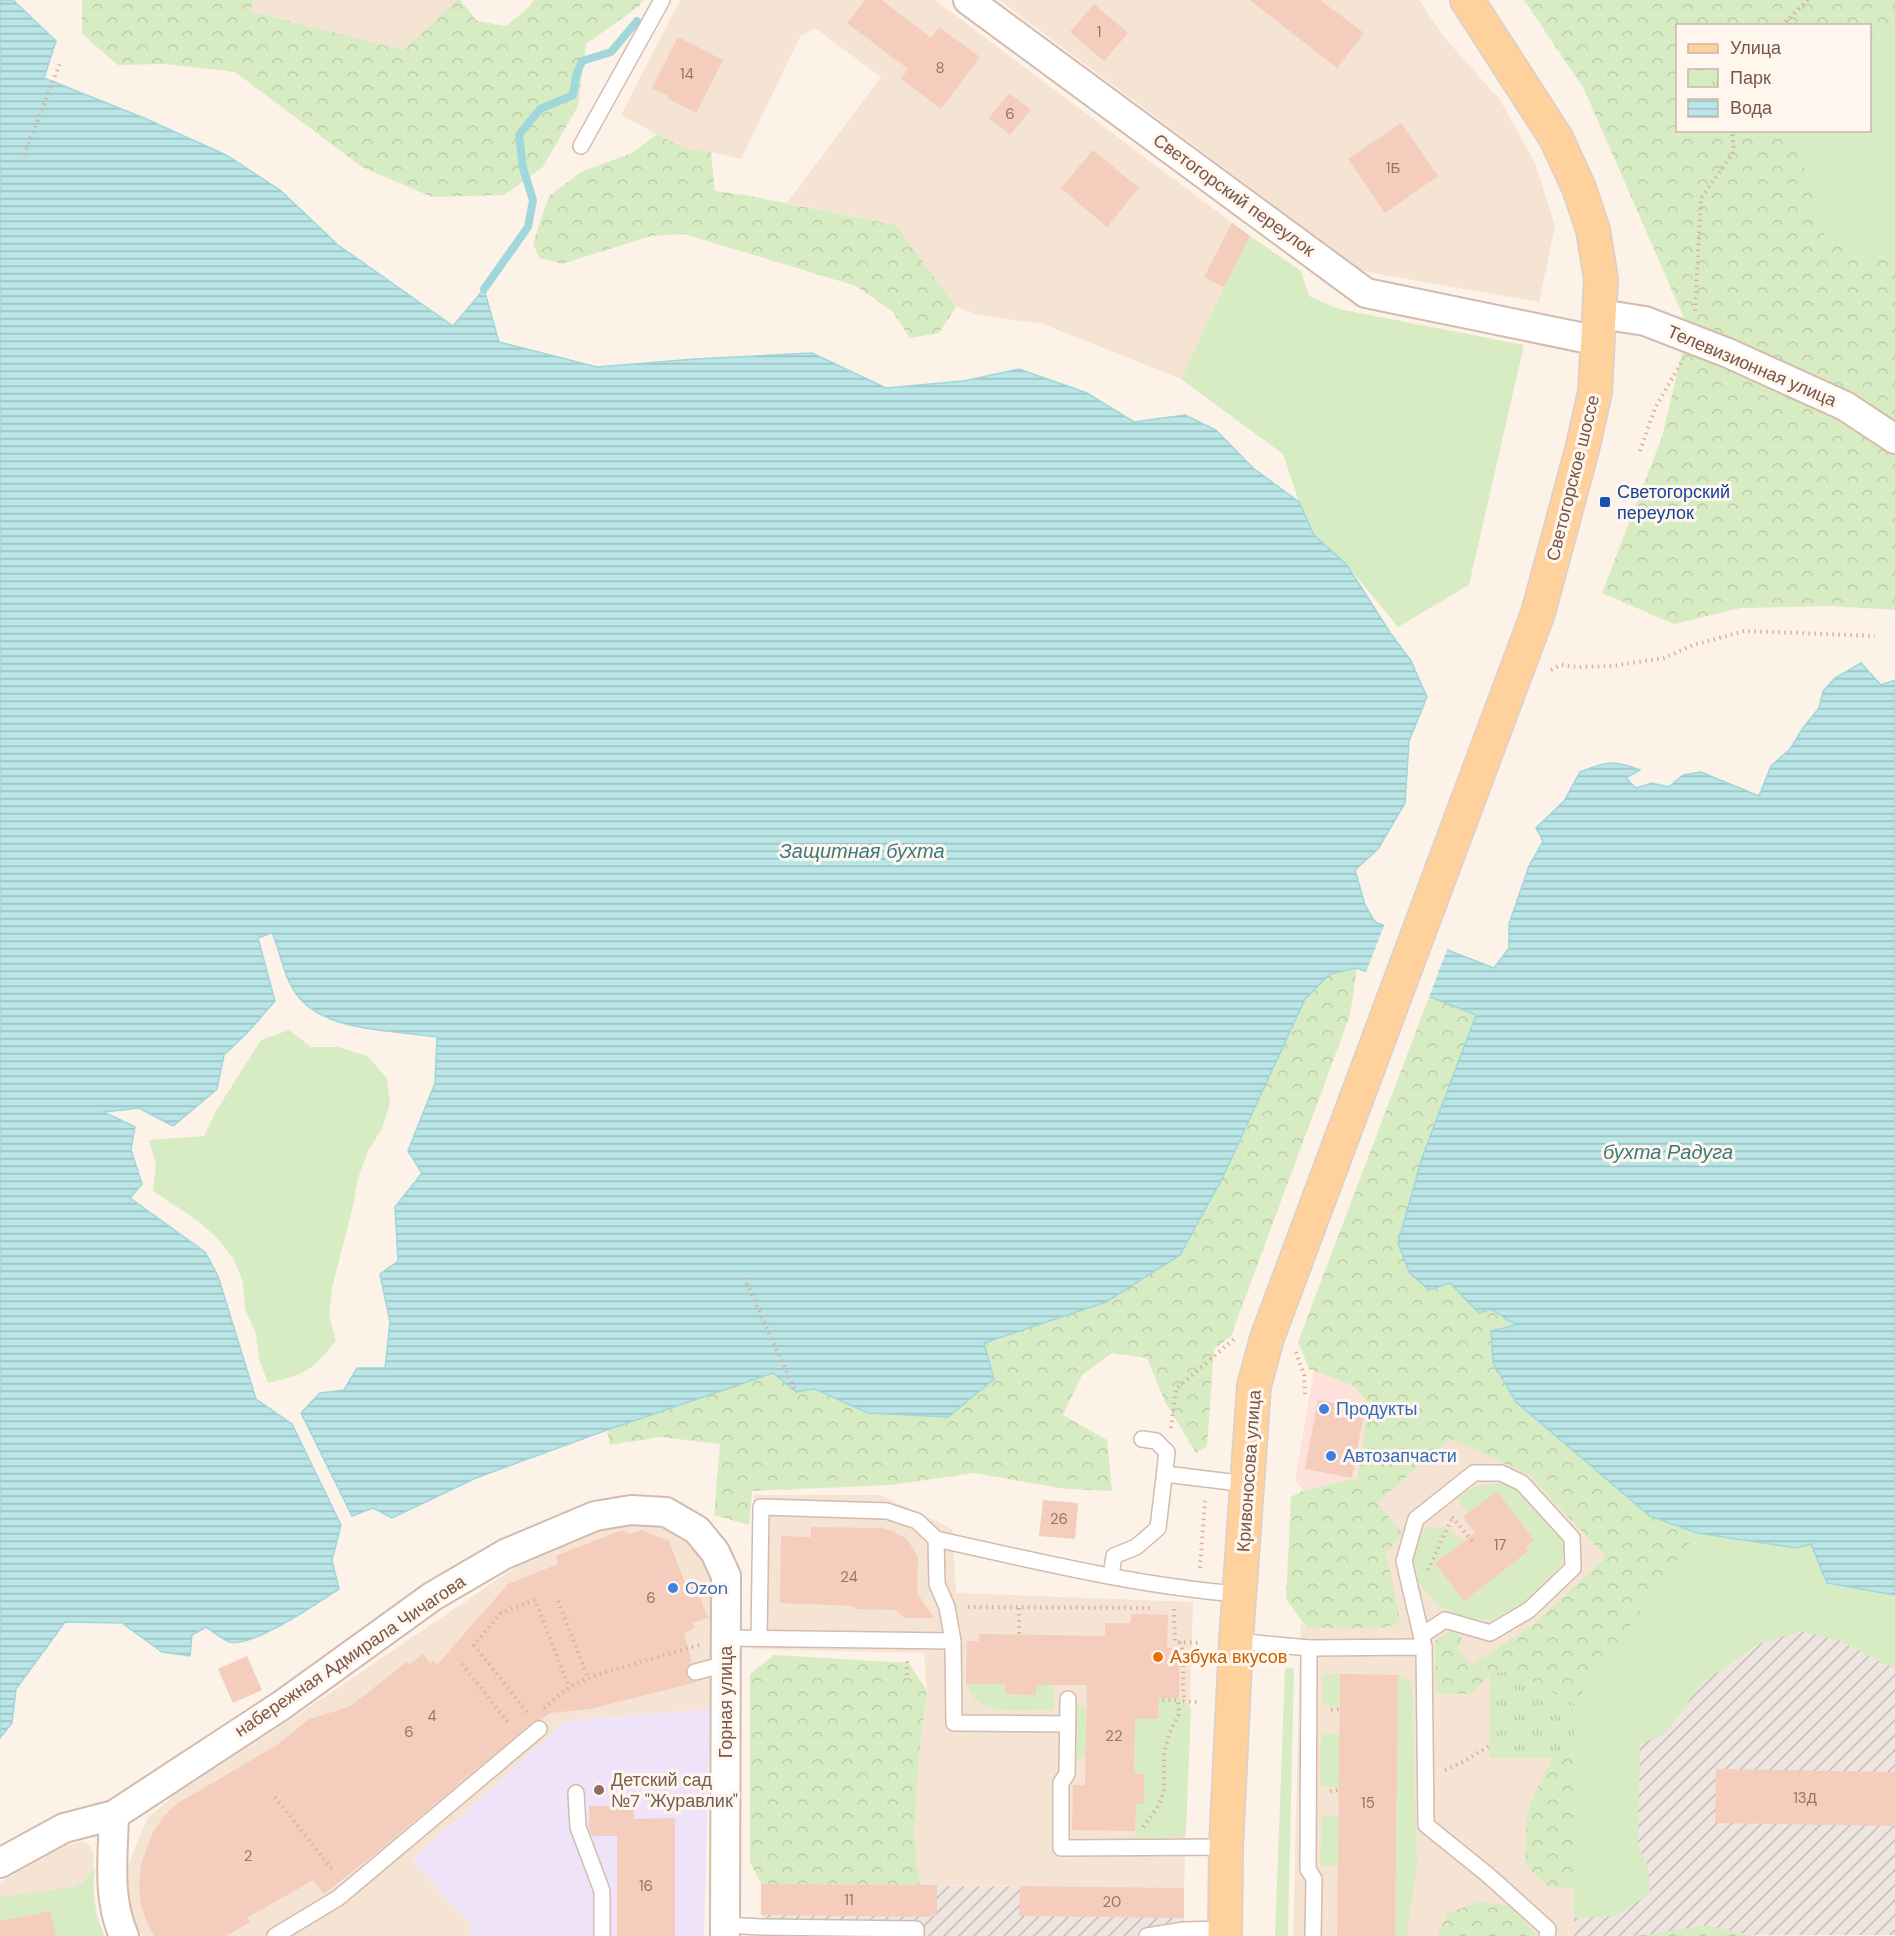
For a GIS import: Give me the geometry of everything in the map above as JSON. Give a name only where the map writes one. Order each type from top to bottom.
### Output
[{"type":"main road","name":"Светогорское шоссе","points":[[1382,1028],[1538,613],[1582,450],[1595,392],[1601,279],[1593,230],[1579,188],[1556,138],[1467,0]]},
{"type":"main road","name":"Кривоносова улица","points":[[1225,1933],[1226,1847],[1236,1641],[1254,1386],[1267,1338],[1382,1028]]},
{"type":"street","name":"Светогорский переулок","points":[[968,0],[1366,292],[1599,327]]},
{"type":"street","name":"Телевизионная улица","points":[[1599,327],[1645,321],[1728,353],[1845,406],[1895,439]]},
{"type":"street","name":"набережная Адмирала Чичагова","points":[[0,1863],[64,1828],[114,1815],[282,1704],[433,1596],[505,1554],[595,1516],[631,1510],[666,1512],[697,1530],[715,1552],[726,1576]]},
{"type":"street","name":"Горная улица","points":[[725,1931],[726,1576]]},
{"type":"street","points":[[114,1815],[112,1881],[116,1917],[124,1936]]},
{"type":"lane","points":[[581,146],[662,0]]},
{"type":"lane","points":[[1111,1575],[1114,1556],[1136,1546],[1158,1528],[1167,1452],[1156,1441],[1142,1439]]},
{"type":"lane","points":[[1236,1641],[1309,1648],[1423,1641],[1445,1620],[1490,1633],[1529,1610],[1574,1568],[1572,1538],[1522,1483],[1501,1473],[1474,1473],[1416,1519],[1404,1561],[1423,1641],[1426,1825],[1488,1875],[1548,1929],[1547,1936]]},
{"type":"lane","points":[[1165,1474],[1247,1484]]},
{"type":"lane","points":[[759,1638],[761,1507],[887,1510],[916,1521],[936,1539],[1111,1575],[1201,1591],[1239,1594]]},
{"type":"lane","points":[[936,1539],[937,1584],[946,1607],[953,1641],[954,1723],[1068,1724]]},
{"type":"lane","points":[[694,1672],[726,1651],[759,1638],[953,1641]]},
{"type":"lane","points":[[1309,1648],[1308,1869],[1314,1879],[1313,1936]]},
{"type":"lane","points":[[1068,1699],[1067,1774],[1061,1783],[1061,1848],[1226,1847]]},
{"type":"lane","points":[[275,1936],[338,1899],[535,1723]]},
{"type":"lane","points":[[576,1793],[578,1827],[602,1891],[602,1936]]},
{"type":"lane","points":[[725,1931],[857,1932],[916,1929],[916,1936]]},
{"type":"lane","points":[[1147,1936],[1184,1930],[1225,1933]]},
{"type":"path","points":[[1783,24],[1808,0]]},
{"type":"path","points":[[24,156],[60,63]]},
{"type":"path","points":[[1701,198],[1734,152],[1732,132]]},
{"type":"path","points":[[1545,673],[1561,665],[1612,666],[1664,658],[1693,645],[1745,631],[1875,636]]},
{"type":"path","points":[[744,1278],[796,1392]]},
{"type":"path","points":[[1167,1452],[1176,1389],[1233,1341],[1235,1335]]},
{"type":"path","points":[[1293,1342],[1304,1375],[1305,1394]]},
{"type":"path","points":[[1201,1591],[1206,1479]]},
{"type":"path","points":[[1414,1601],[1452,1517]]},
{"type":"path","points":[[1463,1529],[1475,1544]]},
{"type":"path","points":[[535,1723],[474,1645],[501,1613],[535,1600],[569,1687]]},
{"type":"path","points":[[558,1600],[588,1678]]},
{"type":"path","points":[[946,1607],[1174,1608],[1175,1642],[1200,1643]]},
{"type":"path","points":[[1019,1608],[1019,1634]]},
{"type":"path","points":[[1180,1642],[1183,1651],[1185,1701]]},
{"type":"path","points":[[596,1675],[686,1648]]},
{"type":"path","points":[[462,1664],[514,1730]]},
{"type":"path","points":[[1159,1700],[1197,1702]]},
{"type":"path","points":[[1133,1849],[1144,1824],[1159,1806],[1164,1790],[1164,1752],[1179,1714],[1178,1700]]},
{"type":"path","points":[[1331,1709],[1340,1709]]},
{"type":"path","points":[[1426,1779],[1463,1762],[1489,1746]]},
{"type":"path","points":[[1330,1790],[1339,1790]]},
{"type":"path","points":[[275,1797],[334,1872]]},
{"type":"shaded area","points":[[254,0],[457,0],[403,50],[250,11]]},
{"type":"shaded area","points":[[680,0],[935,0],[1250,236],[1181,379],[1043,324],[979,315],[956,307],[896,225],[787,203],[881,77],[815,28],[800,37],[741,159],[685,149],[621,115]]},
{"type":"shaded area","points":[[999,0],[1419,0],[1443,36],[1500,100],[1535,163],[1555,226],[1539,302],[1362,271]]},
{"type":"shaded area","points":[[1314,1371],[1354,1386],[1368,1404],[1357,1478],[1304,1490],[1295,1480]]},
{"type":"shaded area","points":[[1450,1439],[1528,1474],[1606,1557],[1530,1627],[1513,1671],[1574,1704],[1574,1936],[1293,1936],[1301,1623],[1307,1628],[1400,1538],[1398,1527],[1377,1503]]},
{"type":"shaded area","points":[[754,1495],[880,1495],[952,1529],[956,1593],[1193,1602],[1184,1888],[920,1885],[914,1838],[919,1754],[927,1691],[924,1653],[753,1649]]},
{"type":"shaded area","points":[[643,1523],[675,1529],[702,1554],[717,1588],[710,1709],[566,1721],[412,1860],[471,1925],[471,1936],[143,1936],[133,1923],[125,1898],[127,1868],[147,1819],[174,1795],[289,1721],[516,1567],[606,1526]]},
{"type":"shaded area","points":[[1697,1533],[1827,1583],[1895,1595],[1895,1935],[1574,1936],[1574,1704]]},
{"type":"shaded area","name":"Детский сад №7 \"Журавлик\"","points":[[710,1709],[704,1936],[471,1936],[471,1925],[412,1860],[566,1721]]},
{"type":"shaded area","points":[[82,1841],[91,1847],[94,1856],[92,1884],[97,1915],[104,1936],[0,1936],[0,1882],[65,1846]]},
{"type":"shaded area","points":[[761,1884],[1184,1888],[1184,1936],[761,1936]]},
{"type":"green space","points":[[82,0],[254,0],[250,11],[403,50],[457,0],[460,0],[477,21],[506,26],[527,9],[534,0],[643,0],[639,6],[586,44],[578,106],[543,167],[504,195],[432,197],[362,167],[235,72],[166,64],[118,65],[82,34]]},
{"type":"green space","points":[[1524,0],[1895,0],[1895,15],[1871,45],[1871,24],[1676,24],[1676,132],[1794,132],[1827,242],[1895,261],[1895,610],[1831,606],[1741,608],[1674,624],[1602,593],[1662,437],[1688,327],[1584,89]]},
{"type":"green space","points":[[1895,15],[1895,261],[1827,242],[1794,132],[1871,132],[1871,45]]},
{"type":"green space","points":[[657,134],[685,149],[711,152],[715,191],[896,225],[956,307],[939,333],[910,338],[892,311],[856,286],[684,234],[651,236],[562,264],[539,258],[533,243],[549,196],[581,172],[632,153]]},
{"type":"green space","points":[[1250,236],[1301,271],[1309,296],[1339,309],[1524,345],[1469,585],[1398,627],[1347,565],[1314,535],[1299,502],[1283,454],[1181,379]]},
{"type":"green space","points":[[1357,968],[1350,1015],[1231,1336],[1214,1349],[1207,1446],[1196,1453],[1165,1402],[1147,1358],[1112,1353],[1082,1375],[1063,1415],[1107,1440],[1112,1491],[1066,1489],[973,1473],[892,1485],[752,1491],[749,1525],[714,1515],[720,1444],[661,1437],[610,1445],[607,1430],[773,1373],[796,1392],[815,1389],[868,1413],[984,1343],[1106,1302],[1222,1179],[1305,999],[1330,974]]},
{"type":"green space","points":[[1429,997],[1476,1014],[1422,1158],[1398,1243],[1409,1272],[1450,1283],[1479,1313],[1491,1309],[1517,1326],[1492,1331],[1650,1516],[1697,1533],[1574,1704],[1513,1671],[1490,1674],[1471,1694],[1436,1693],[1435,1641],[1451,1630],[1457,1632],[1462,1641],[1458,1648],[1471,1665],[1530,1627],[1606,1557],[1528,1474],[1450,1439],[1377,1503],[1402,1532],[1400,1538],[1386,1552],[1400,1619],[1395,1625],[1382,1628],[1307,1628],[1286,1599],[1291,1497],[1304,1490],[1357,1478],[1368,1404],[1354,1386],[1309,1369],[1298,1342]]},
{"type":"green space","points":[[289,1030],[311,1047],[338,1047],[367,1056],[387,1078],[390,1104],[382,1128],[368,1151],[358,1178],[332,1288],[329,1315],[336,1341],[320,1359],[306,1370],[268,1383],[259,1359],[256,1334],[245,1309],[243,1282],[233,1258],[216,1237],[197,1220],[153,1191],[156,1165],[149,1140],[204,1136],[216,1111],[261,1040]]},
{"type":"green space","points":[[1505,1482],[1517,1489],[1560,1537],[1564,1551],[1560,1565],[1524,1602],[1492,1620],[1470,1619],[1440,1607],[1417,1581],[1412,1562],[1416,1543],[1427,1528],[1444,1527],[1464,1541],[1436,1563],[1464,1601],[1529,1552],[1525,1547],[1534,1540],[1497,1491],[1468,1513],[1460,1504],[1459,1497],[1473,1487]]},
{"type":"green space","points":[[1697,1533],[1796,1548],[1811,1544],[1827,1583],[1895,1595],[1895,1669],[1838,1640],[1801,1631],[1757,1645],[1702,1683],[1665,1734],[1640,1744],[1638,1847],[1648,1865],[1650,1894],[1614,1916],[1574,1918],[1574,1704],[1617,1619]]},
{"type":"green space","points":[[774,1655],[909,1663],[927,1691],[919,1754],[914,1838],[920,1885],[761,1884],[750,1862],[750,1674]]},
{"type":"green space","points":[[1285,1668],[1294,1668],[1288,1936],[1275,1936]]},
{"type":"green space","points":[[1513,1671],[1574,1704],[1574,1758],[1489,1758],[1490,1674]]},
{"type":"green space","points":[[1340,1674],[1340,1706],[1322,1705],[1323,1675]]},
{"type":"green space","points":[[1398,1675],[1409,1680],[1412,1687],[1417,1863],[1407,1936],[1395,1936]]},
{"type":"green space","points":[[966,1684],[1005,1684],[1006,1694],[1036,1695],[1036,1685],[1054,1685],[1054,1709],[1000,1710],[981,1703],[973,1697]]},
{"type":"green space","points":[[1159,1698],[1179,1698],[1191,1710],[1186,1830],[1183,1837],[1135,1838],[1136,1804],[1144,1774],[1134,1774],[1135,1719],[1158,1719]]},
{"type":"green space","points":[[1075,1705],[1086,1706],[1086,1723],[1093,1724],[1086,1755],[1073,1762]]},
{"type":"green space","points":[[1321,1733],[1340,1734],[1339,1787],[1320,1786]]},
{"type":"green space","points":[[1553,1758],[1574,1758],[1574,1889],[1547,1886],[1525,1865],[1527,1814],[1536,1790]]},
{"type":"green space","points":[[1322,1816],[1339,1816],[1338,1865],[1320,1866]]},
{"type":"green space","points":[[95,1867],[93,1885],[95,1902],[104,1936],[56,1936],[50,1911],[12,1919],[0,1931],[0,1897],[74,1887],[84,1881]]},
{"type":"green space","points":[[1480,1901],[1513,1907],[1537,1936],[1437,1936],[1447,1914]]},
{"type":"green space","points":[[1702,1926],[1755,1936],[1636,1936]]},
{"type":"water","name":"Защитная бухта","points":[[0,0],[13,0],[56,41],[44,78],[144,118],[226,155],[280,190],[338,245],[453,326],[484,289],[499,342],[597,367],[812,353],[886,388],[963,381],[1019,369],[1087,393],[1134,422],[1185,415],[1216,430],[1253,468],[1299,502],[1314,535],[1347,565],[1411,661],[1427,697],[1409,741],[1405,803],[1378,849],[1355,870],[1365,905],[1375,922],[1494,968],[1509,948],[1509,924],[1529,866],[1543,841],[1536,828],[1564,801],[1580,772],[1610,763],[1623,765],[1640,770],[1626,778],[1636,788],[1652,783],[1669,787],[1683,775],[1701,772],[1759,796],[1771,766],[1790,749],[1819,708],[1823,691],[1835,678],[1861,663],[1881,685],[1895,680],[1895,1595],[1827,1583],[1811,1544],[1796,1548],[1697,1533],[1650,1516],[1516,1402],[1493,1362],[1491,1331],[1516,1325],[1491,1309],[1479,1313],[1450,1283],[1429,1290],[1409,1272],[1398,1243],[1422,1158],[1476,1015],[1357,968],[1330,974],[1305,999],[1222,1179],[1180,1255],[1106,1302],[984,1343],[994,1379],[948,1417],[868,1413],[815,1389],[796,1392],[773,1373],[476,1478],[392,1518],[373,1508],[352,1516],[301,1413],[320,1393],[344,1390],[357,1368],[385,1368],[390,1322],[380,1274],[398,1261],[395,1207],[422,1173],[408,1151],[435,1083],[437,1037],[358,1027],[339,1022],[305,1004],[293,989],[272,933],[258,938],[275,1001],[224,1055],[217,1089],[173,1126],[139,1108],[104,1112],[135,1127],[131,1150],[142,1184],[130,1198],[205,1252],[218,1276],[256,1399],[292,1424],[341,1525],[332,1560],[339,1589],[269,1632],[240,1642],[227,1641],[206,1627],[192,1635],[190,1656],[162,1652],[122,1623],[65,1622],[16,1689],[12,1723],[0,1738]]},
{"type":"pier","points":[[1385,923],[1448,947],[1428,1000],[1365,975]]},
{"type":"building","points":[[865,0],[882,0],[931,38],[939,27],[980,57],[941,109],[901,79],[908,69],[847,23]]},
{"type":"building","points":[[1250,0],[1320,0],[1364,33],[1337,68]]},
{"type":"building","points":[[1094,4],[1128,33],[1104,61],[1070,32]]},
{"type":"building","points":[[678,37],[723,60],[696,113],[652,88]]},
{"type":"building","points":[[1009,93],[1031,110],[1010,135],[989,118]]},
{"type":"building","points":[[1401,123],[1438,176],[1385,213],[1348,159]]},
{"type":"building","points":[[1093,150],[1139,188],[1107,227],[1061,188]]},
{"type":"building","points":[[1232,223],[1250,236],[1224,287],[1204,277]]},
{"type":"building","points":[[1318,1400],[1365,1408],[1352,1478],[1305,1469]]},
{"type":"building","points":[[1497,1491],[1534,1540],[1525,1547],[1529,1551],[1464,1601],[1435,1563],[1475,1533],[1463,1517]]},
{"type":"building","points":[[1043,1500],[1078,1503],[1075,1539],[1039,1536]]},
{"type":"building","points":[[811,1527],[881,1528],[905,1538],[918,1558],[917,1593],[934,1618],[904,1618],[896,1610],[855,1609],[855,1606],[780,1603],[781,1536],[811,1537]]},
{"type":"building","points":[[622,1530],[631,1534],[641,1530],[669,1541],[687,1588],[695,1584],[708,1618],[693,1623],[695,1628],[684,1633],[692,1663],[686,1669],[686,1675],[688,1679],[697,1682],[590,1709],[550,1713],[541,1720],[533,1722],[324,1894],[313,1880],[247,1918],[250,1922],[226,1936],[154,1936],[141,1906],[139,1885],[141,1864],[153,1832],[175,1805],[277,1745],[309,1719],[349,1707],[407,1662],[409,1665],[423,1654],[430,1663],[433,1661],[437,1665],[508,1584],[558,1564],[556,1556]]},
{"type":"building","points":[[1131,1614],[1168,1615],[1167,1648],[1180,1648],[1179,1698],[1159,1698],[1158,1719],[1135,1719],[1134,1774],[1144,1774],[1144,1804],[1136,1804],[1135,1831],[1072,1830],[1073,1785],[1085,1785],[1087,1685],[1036,1685],[1036,1695],[1005,1694],[1005,1684],[966,1684],[967,1641],[979,1641],[979,1634],[1105,1636],[1105,1623],[1131,1623]]},
{"type":"building","points":[[247,1656],[262,1690],[233,1703],[218,1669]]},
{"type":"building","points":[[1340,1674],[1398,1675],[1395,1936],[1337,1936]]},
{"type":"building","points":[[1716,1769],[1895,1772],[1895,1826],[1715,1823]]},
{"type":"building","points":[[589,1806],[634,1806],[634,1819],[675,1818],[675,1936],[617,1936],[617,1836],[592,1836],[589,1827]]},
{"type":"building","points":[[761,1884],[937,1885],[937,1917],[761,1915]]},
{"type":"building","points":[[1020,1886],[1184,1888],[1184,1918],[1019,1916]]},
{"type":"building","points":[[50,1911],[56,1936],[0,1936],[0,1921]]},
{"type":"waterway","points":[[484,289],[528,227],[533,200],[523,168],[519,135],[540,109],[573,95],[576,76],[582,61],[611,52],[637,21]]},
{"type":"place","name":"Светогорский переулок","points":[[1605,502]]},
{"type":"place","name":"Продукты","points":[[1324,1409]]},
{"type":"place","name":"Автозапчасти","points":[[1331,1456]]},
{"type":"place","name":"Ozon","points":[[673,1588]]},
{"type":"place","name":"Азбука вкусов","points":[[1158,1657]]},
{"type":"place","name":"Детский сад №7 \"Журавлик\"","points":[[599,1790]]},
{"type":"water label","name":"бухта Радуга","points":[[1668,1152]]}]
